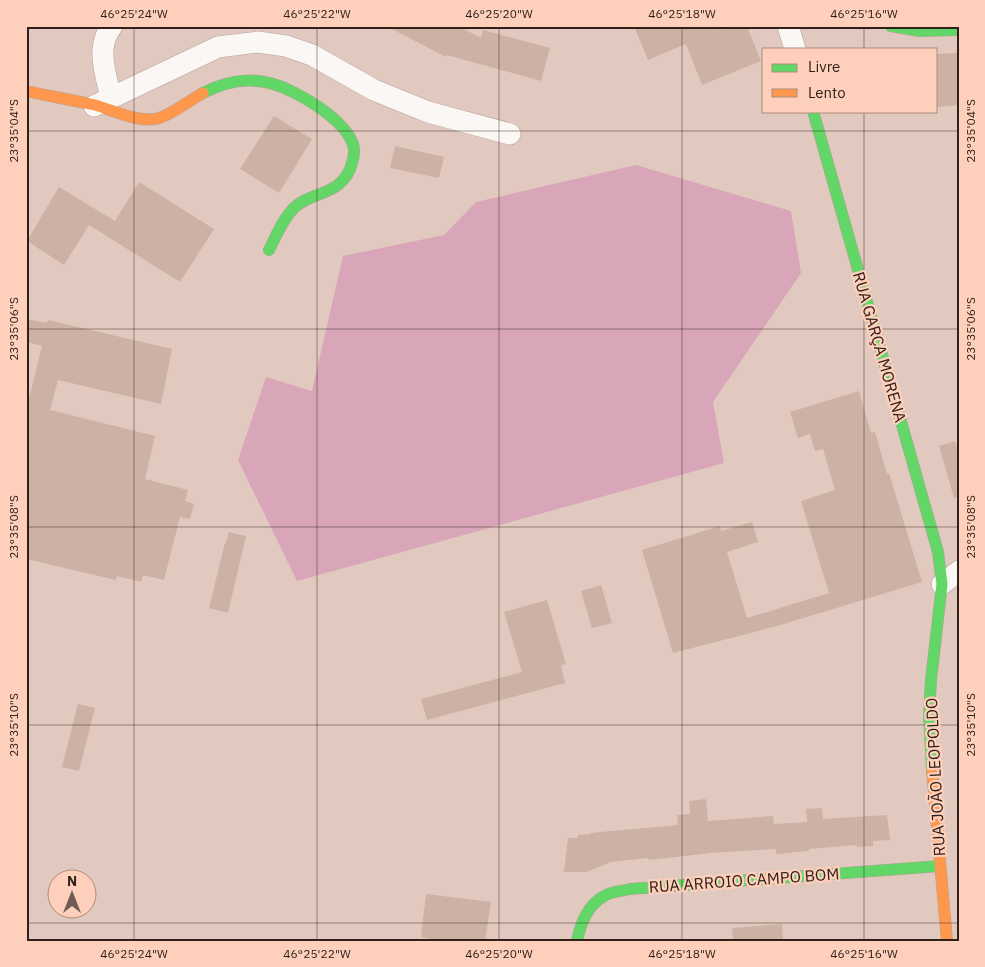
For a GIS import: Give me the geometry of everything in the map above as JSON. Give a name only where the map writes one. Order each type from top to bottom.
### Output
[{"type":"street","points":[[102,102],[102,54],[104,41],[112,26]]},
{"type":"street","points":[[788,26],[795,48]]},
{"type":"street","points":[[890,26],[919,31],[959,30]]},
{"type":"street","points":[[102,102],[218,48],[258,42],[286,46],[312,55],[374,90],[428,112],[510,134]]},
{"type":"street","points":[[26,91],[102,102],[144,119],[157,119],[209,90],[222,84],[237,81],[257,80],[277,84],[296,93],[333,119],[348,133],[353,143],[354,154],[346,179],[331,189],[300,203],[289,212],[269,250]]},
{"type":"street","name":"RUA GARÇA MORENA","points":[[812,112],[938,552],[950,578]]},
{"type":"street","name":"RUA JOÃO LEOPOLDO","points":[[947,941],[933,788],[929,715],[932,672],[950,578]]},
{"type":"street","name":"RUA ARROIO CAMPO BOM","points":[[577,941],[581,923],[592,905],[608,894],[630,889],[940,866]]},
{"type":"shaded area","points":[[636,165],[791,211],[801,273],[713,402],[724,463],[297,581],[238,460],[266,377],[312,391],[343,256],[444,235],[476,202]]},
{"type":"building","points":[[386,26],[458,26],[481,38],[483,30],[550,48],[541,81],[447,55],[446,57]]},
{"type":"building","points":[[634,26],[728,26],[706,36],[730,26],[747,26],[761,61],[702,85],[686,44],[648,60]]},
{"type":"building","points":[[959,53],[959,105],[938,107],[938,54]]},
{"type":"building","points":[[274,116],[312,139],[279,193],[240,169]]},
{"type":"building","points":[[395,146],[444,157],[439,178],[390,168]]},
{"type":"building","points":[[139,182],[214,229],[180,282],[89,225],[64,265],[27,241],[59,187],[115,221]]},
{"type":"building","points":[[26,319],[47,323],[48,320],[172,349],[161,404],[58,380],[50,410],[155,436],[145,479],[188,490],[185,501],[194,504],[190,519],[180,517],[164,580],[143,575],[141,582],[117,576],[116,580],[26,559],[26,410],[42,346],[26,342]]},
{"type":"building","points":[[859,391],[871,433],[875,432],[887,474],[889,473],[922,582],[777,626],[673,653],[642,550],[720,526],[721,531],[752,522],[758,542],[727,552],[747,618],[829,593],[801,501],[835,490],[823,449],[815,451],[810,434],[798,438],[790,412]]},
{"type":"building","points":[[955,441],[959,453],[959,497],[954,498],[939,446]]},
{"type":"building","points":[[229,532],[246,536],[228,613],[209,608]]},
{"type":"building","points":[[601,585],[612,623],[592,628],[581,591]]},
{"type":"building","points":[[547,600],[566,664],[561,665],[565,683],[427,720],[421,699],[522,672],[504,612]]},
{"type":"building","points":[[78,704],[95,708],[79,771],[62,767]]},
{"type":"building","points":[[706,799],[708,821],[773,816],[774,824],[807,822],[806,809],[822,808],[823,819],[887,815],[890,840],[873,841],[873,846],[857,847],[857,845],[776,854],[776,849],[711,853],[649,860],[648,858],[611,862],[587,872],[564,872],[568,838],[578,838],[578,835],[590,833],[678,825],[677,815],[690,814],[689,801]]},
{"type":"building","points":[[426,894],[491,902],[485,941],[444,941],[421,937]]},
{"type":"building","points":[[782,924],[783,941],[733,941],[732,928]]},
{"type":"traffic: fast","points":[[891,26],[919,31],[959,30]]},
{"type":"traffic: fast","points":[[203,93],[226,84],[248,80],[282,87],[310,101],[328,114],[343,128],[353,144],[353,158],[345,178],[333,188],[304,201],[294,208],[283,222],[269,250]]},
{"type":"traffic: fast","points":[[813,112],[938,552],[942,584],[929,715],[932,770]]},
{"type":"traffic: fast","points":[[577,941],[583,920],[594,903],[618,891],[940,866]]},
{"type":"traffic: slow","points":[[26,91],[95,105],[127,116],[144,119],[159,118],[169,114],[203,93]]},
{"type":"traffic: slow","points":[[932,770],[947,941]]}]
